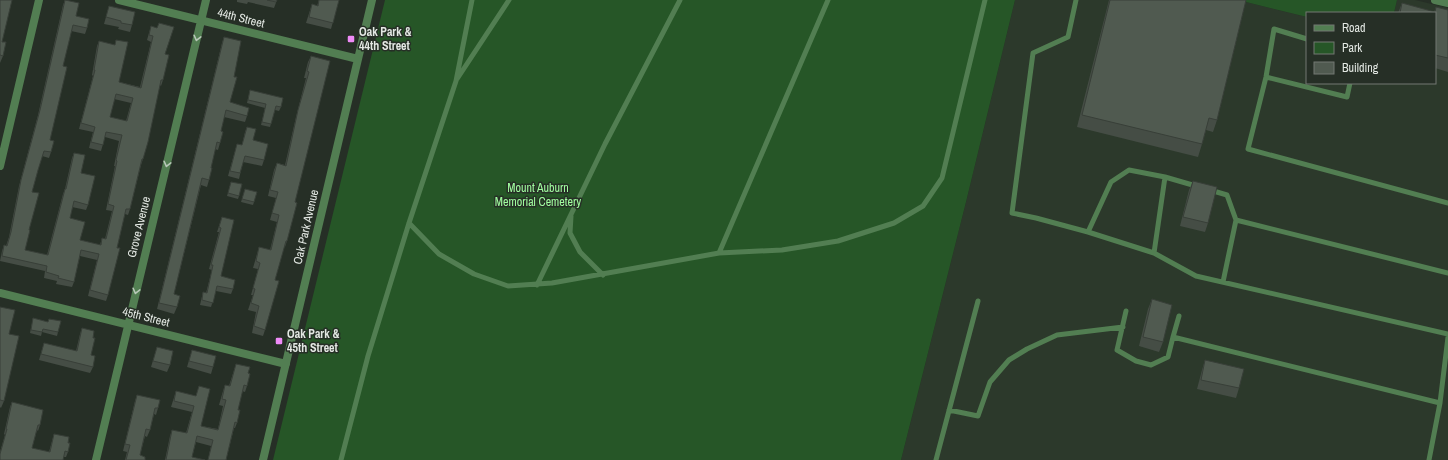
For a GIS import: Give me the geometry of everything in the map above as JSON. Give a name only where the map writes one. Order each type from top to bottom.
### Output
[{"type":"street","points":[[0,166],[39,0]]},
{"type":"street","name":"44th Street","points":[[119,0],[358,59]]},
{"type":"street","name":"Grove Avenue","points":[[96,460],[206,0]]},
{"type":"street","name":"Oak Park Avenue","points":[[263,460],[372,0]]},
{"type":"street","points":[[1435,0],[1448,3]]},
{"type":"street","name":"45th Street","points":[[0,293],[286,364]]},
{"type":"lane","points":[[341,460],[368,356],[409,223],[456,81],[472,0]]},
{"type":"lane","points":[[456,81],[509,0]]},
{"type":"lane","points":[[537,285],[604,144],[680,0]]},
{"type":"lane","points":[[719,253],[828,0]]},
{"type":"lane","points":[[409,223],[439,254],[474,274],[508,286],[537,285],[603,275],[719,253],[782,250],[838,241],[894,222],[923,206],[942,178],[985,0]]},
{"type":"lane","points":[[1076,0],[1068,37],[1033,53],[1012,213],[1088,232],[1154,253],[1196,276],[1448,336],[1446,366],[1429,460]]},
{"type":"lane","points":[[1306,39],[1274,29],[1266,77],[1248,149],[1448,203]]},
{"type":"lane","points":[[1266,77],[1347,97],[1350,84]]},
{"type":"lane","points":[[1088,232],[1111,182],[1129,170],[1165,177],[1199,187]]},
{"type":"lane","points":[[1154,253],[1165,177]]},
{"type":"lane","points":[[1206,189],[1227,195],[1236,220],[1223,282]]},
{"type":"lane","points":[[572,213],[570,233],[580,252],[603,275]]},
{"type":"lane","points":[[1236,220],[1448,273]]},
{"type":"lane","points":[[936,460],[978,301]]},
{"type":"lane","points":[[1126,311],[1117,350],[1136,361],[1151,365],[1168,357],[1179,316]]},
{"type":"lane","points":[[949,410],[978,416],[990,382],[1009,360],[1033,346],[1057,335],[1123,327]]},
{"type":"lane","points":[[1173,337],[1440,403]]},
{"type":"shaded area","points":[[1015,0],[1238,0],[1306,17],[1306,84],[1436,84],[1436,12],[1394,12],[1397,0],[1415,0],[1448,8],[1448,460],[901,460]]},
{"type":"green space","name":"Mount Auburn Memorial Cemetery","points":[[385,0],[1015,0],[901,460],[273,460]]},
{"type":"green space","points":[[1238,0],[1397,0],[1394,12],[1306,12],[1306,17]]},
{"type":"building","points":[[0,0],[12,0],[2,42],[6,42],[3,56],[0,55]]},
{"type":"building","points":[[65,0],[79,3],[76,16],[89,19],[87,28],[73,25],[63,66],[67,67],[50,140],[54,141],[51,152],[44,151],[32,192],[39,193],[25,250],[48,255],[74,153],[85,155],[81,173],[95,176],[88,205],[74,201],[70,218],[85,222],[80,240],[101,245],[102,238],[106,239],[114,206],[108,204],[122,135],[106,132],[103,145],[91,142],[95,127],[81,123],[95,70],[99,41],[115,45],[116,40],[128,42],[119,82],[141,88],[153,36],[149,35],[151,26],[157,28],[159,23],[174,27],[165,54],[169,55],[163,80],[161,80],[148,142],[142,159],[130,209],[126,209],[117,248],[120,248],[108,295],[90,290],[99,254],[81,250],[74,282],[58,278],[59,276],[46,272],[47,266],[2,256],[4,245],[7,246],[11,232],[21,180],[40,110]],"holes":[[[116,94],[133,98],[127,121],[110,117]]]},
{"type":"building","points":[[319,0],[339,0],[333,23],[309,17],[312,4],[318,6]]},
{"type":"building","points":[[1110,0],[1246,0],[1217,120],[1209,118],[1202,144],[1082,115]]},
{"type":"building","points":[[1402,3],[1435,12],[1400,12]]},
{"type":"building","points":[[109,6],[135,12],[132,25],[121,23],[121,21],[106,17]]},
{"type":"building","points":[[1436,7],[1448,10],[1448,58],[1436,55]]},
{"type":"building","points":[[224,37],[241,41],[234,77],[237,77],[230,102],[249,108],[247,116],[226,110],[221,131],[223,132],[220,143],[217,142],[209,180],[202,178],[174,294],[180,296],[177,307],[159,303]]},
{"type":"building","points":[[311,56],[330,61],[295,202],[297,203],[275,280],[279,281],[265,330],[254,326],[259,306],[251,303],[255,289],[253,288],[260,263],[256,261],[259,247],[271,250],[279,215],[272,213],[278,192],[270,190],[277,163],[286,166],[298,110],[309,72],[307,71]]},
{"type":"building","points":[[250,90],[283,98],[281,107],[276,106],[271,124],[262,122],[266,104],[248,100]]},
{"type":"building","points":[[247,127],[256,129],[253,140],[268,144],[264,160],[245,156],[240,173],[230,171],[237,144],[242,145]]},
{"type":"building","points":[[1193,181],[1217,187],[1208,223],[1183,217]]},
{"type":"building","points":[[231,182],[242,184],[239,196],[228,193]]},
{"type":"building","points":[[245,189],[257,192],[254,202],[242,199]]},
{"type":"building","points":[[222,217],[234,220],[221,276],[235,280],[233,289],[217,286],[213,303],[202,300],[203,292],[207,293],[213,265],[211,265],[221,228],[219,227]]},
{"type":"building","points":[[1152,299],[1172,305],[1163,342],[1143,337]]},
{"type":"building","points":[[0,307],[15,310],[9,334],[19,336],[4,401],[0,400]]},
{"type":"building","points":[[33,318],[48,322],[49,319],[61,321],[58,332],[43,329],[42,332],[31,330]]},
{"type":"building","points":[[82,328],[94,331],[93,338],[95,338],[91,355],[95,356],[93,367],[41,354],[44,343],[77,351]]},
{"type":"building","points":[[157,347],[173,351],[170,365],[153,361]]},
{"type":"building","points":[[192,350],[216,356],[213,367],[189,361]]},
{"type":"building","points":[[1205,360],[1244,369],[1239,388],[1201,380]]},
{"type":"building","points":[[236,364],[250,367],[248,373],[250,374],[247,386],[244,385],[238,410],[240,410],[237,423],[235,422],[226,460],[208,460],[213,440],[197,436],[192,457],[205,460],[166,460],[172,430],[187,433],[194,406],[174,401],[176,391],[196,396],[199,386],[210,389],[201,426],[218,430],[226,400],[222,399],[225,385],[230,386]]},
{"type":"building","points":[[137,395],[160,400],[158,408],[155,408],[150,430],[146,429],[140,455],[145,457],[145,460],[126,460],[130,445],[125,444]]},
{"type":"building","points":[[12,402],[43,410],[40,425],[38,425],[32,448],[50,452],[54,434],[69,437],[68,443],[70,443],[68,452],[65,451],[63,460],[0,460],[0,454]]},
{"type":"place","name":"Oak Park & 44th Street","points":[[351,39]]},
{"type":"place","name":"Oak Park & 45th Street","points":[[279,341]]}]
